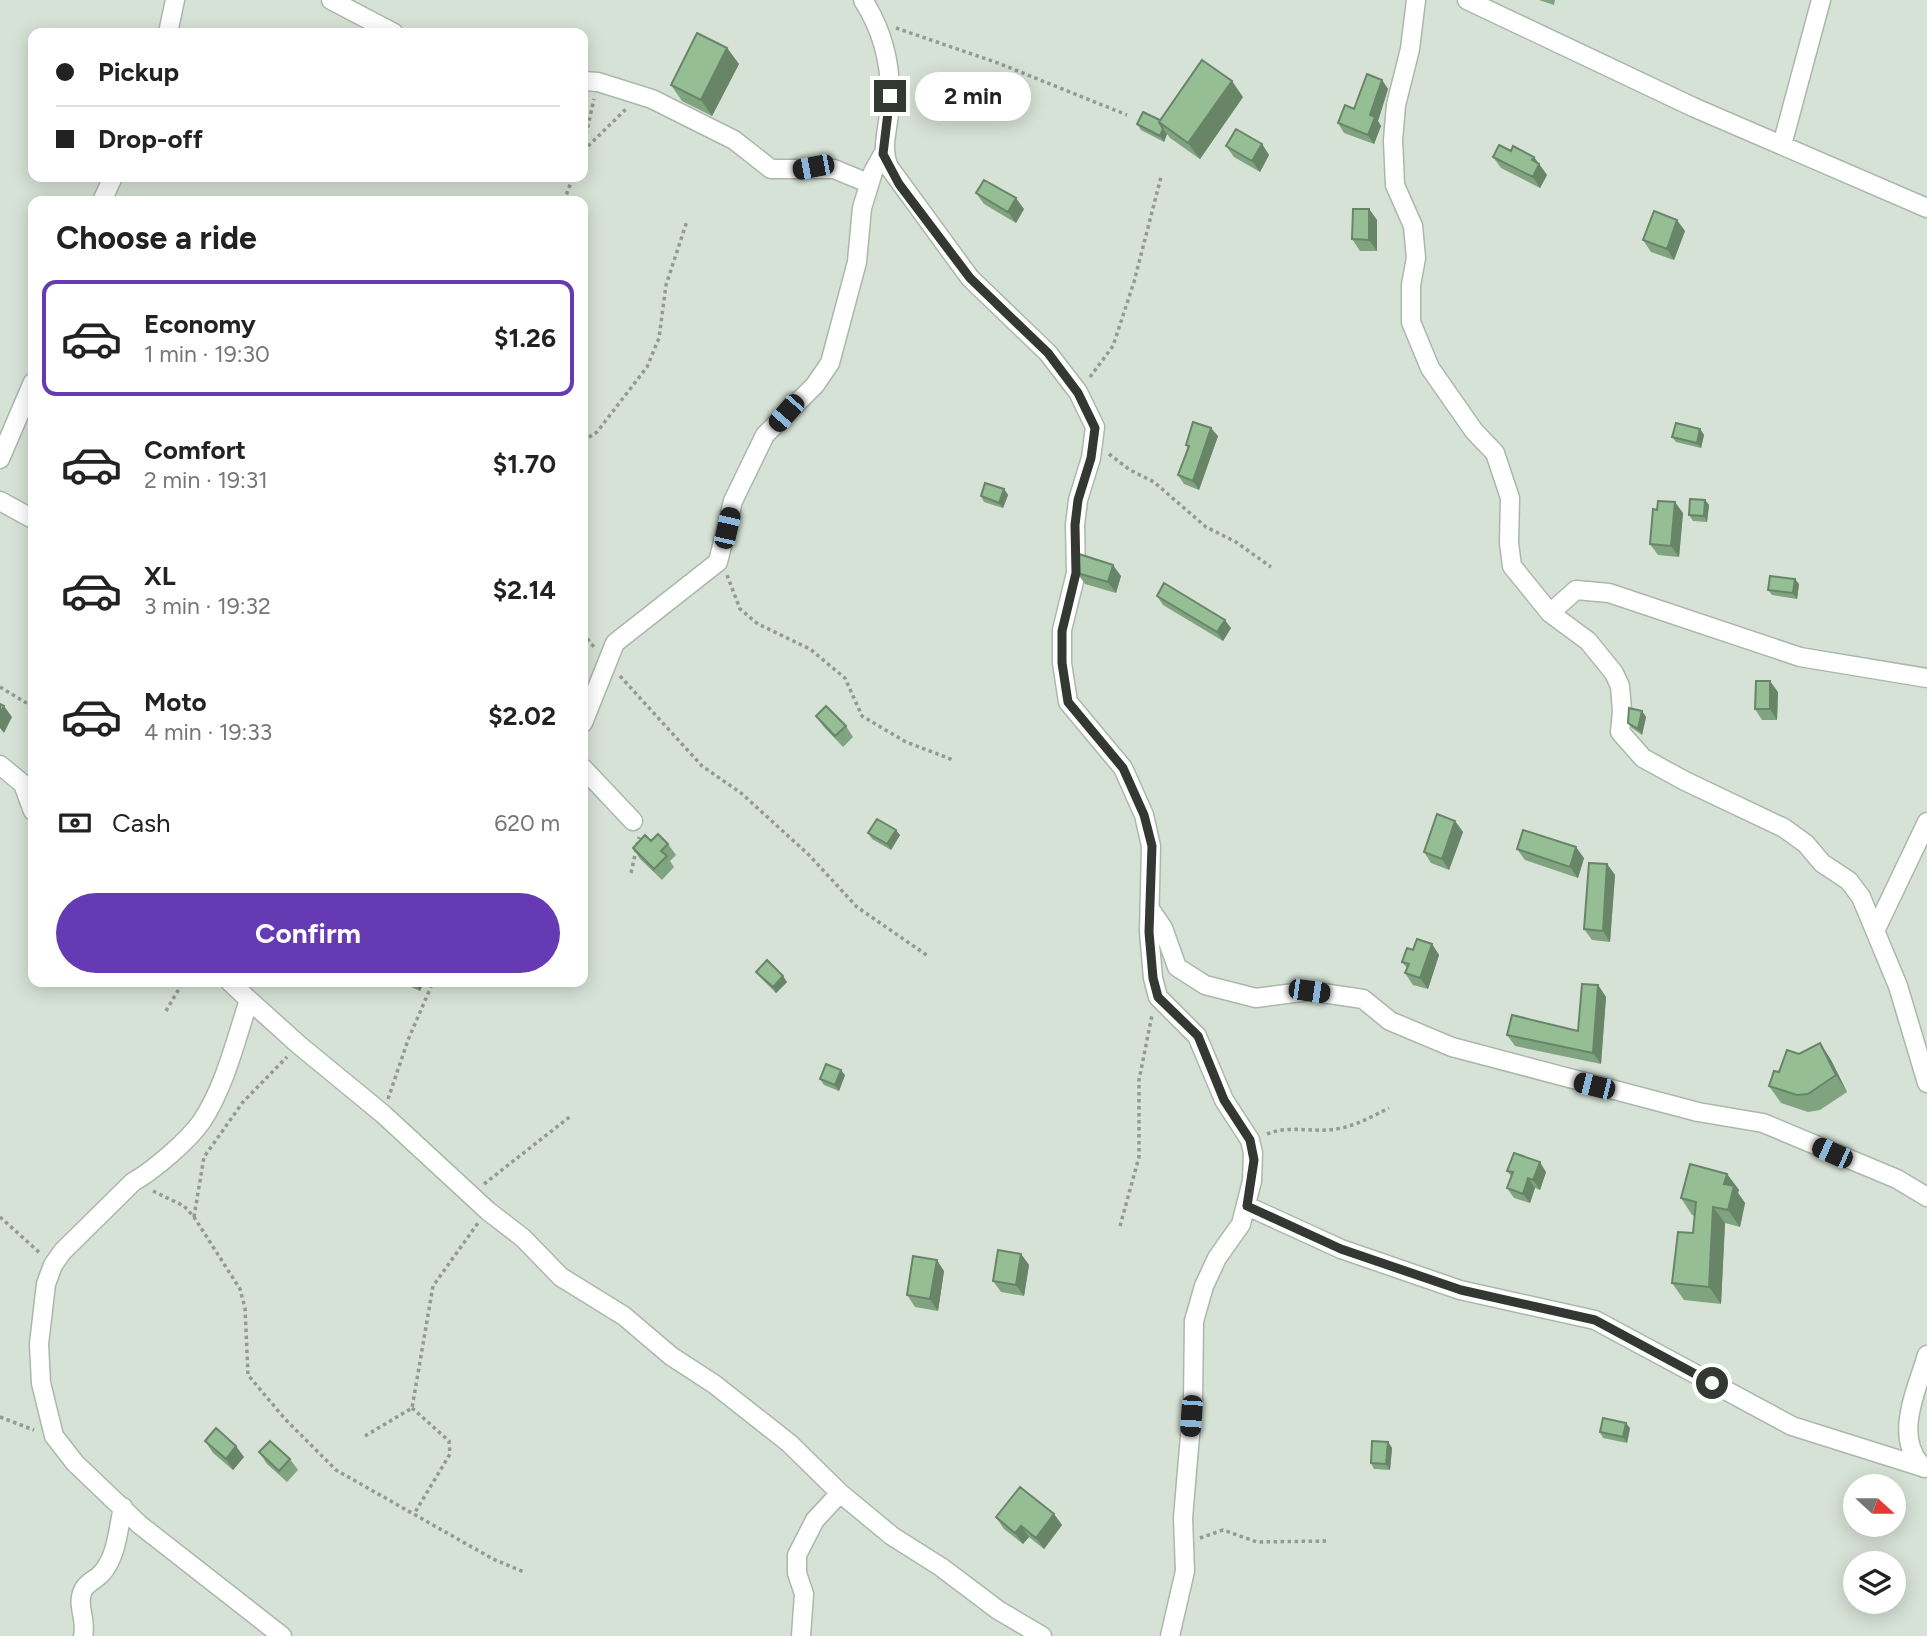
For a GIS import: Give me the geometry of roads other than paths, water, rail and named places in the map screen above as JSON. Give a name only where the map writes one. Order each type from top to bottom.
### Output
[{"type":"street","points":[[169,28],[175,0]]},
{"type":"street","points":[[331,0],[384,28]]},
{"type":"street","points":[[588,710],[615,643],[718,562],[733,501],[765,436],[815,385],[830,363],[857,262],[862,208],[868,183],[883,154],[890,80],[877,22],[863,0]]},
{"type":"street","points":[[1416,0],[1410,49],[1396,105],[1393,140],[1395,185],[1413,226],[1416,258],[1410,294],[1411,322],[1430,368],[1474,431],[1495,453],[1510,498],[1512,566],[1550,612],[1588,641],[1614,673],[1620,686],[1622,711],[1619,726],[1624,739],[1643,758],[1784,828],[1806,844],[1822,863],[1849,881],[1861,897],[1898,986],[1927,1083]]},
{"type":"street","points":[[1782,145],[1821,0]]},
{"type":"street","points":[[1479,2],[1632,79],[1927,208]]},
{"type":"street","points":[[590,82],[652,99],[734,140],[771,169],[834,169],[868,183]]},
{"type":"street","points":[[883,154],[899,184],[970,278],[1048,353],[1078,393],[1095,428],[1078,500],[1075,525],[1078,557],[1062,631],[1062,663],[1068,702],[1123,768],[1144,815],[1152,846],[1150,909],[1153,978],[1158,997],[1198,1036],[1224,1100],[1250,1140],[1254,1160],[1247,1206],[1241,1224],[1217,1258],[1204,1286],[1194,1321],[1183,1544],[1185,1571],[1170,1636]]},
{"type":"street","points":[[0,459],[28,394]]},
{"type":"street","points":[[0,501],[28,516]]},
{"type":"street","points":[[1550,612],[1576,590],[1609,593],[1800,657],[1927,678]]},
{"type":"street","points":[[0,765],[23,784],[28,798]]},
{"type":"street","points":[[588,773],[633,821]]},
{"type":"street","points":[[1875,931],[1927,822]]},
{"type":"street","points":[[1150,909],[1163,928],[1177,967],[1205,985],[1256,998],[1309,991],[1363,999],[1390,1021],[1452,1047],[1685,1109],[1763,1123],[1897,1179],[1927,1196]]},
{"type":"street","points":[[235,987],[299,1045],[383,1114],[488,1211],[523,1238],[561,1277],[624,1316],[671,1356],[713,1384],[789,1443],[840,1493],[892,1536],[941,1567],[998,1610],[1042,1636]]},
{"type":"street","points":[[249,1000],[213,1100],[200,1123],[148,1174],[133,1182],[52,1265],[46,1284],[39,1344],[41,1382],[54,1437],[75,1463],[140,1525],[263,1629],[282,1636]]},
{"type":"street","points":[[1247,1206],[1341,1249],[1461,1290],[1595,1320],[1792,1426],[1924,1468]]},
{"type":"street","points":[[1924,1468],[1910,1452],[1906,1427],[1927,1354]]},
{"type":"street","points":[[801,1636],[804,1594],[797,1573],[797,1555],[815,1520],[840,1493]]},
{"type":"street","points":[[115,1548],[123,1507]]},
{"type":"street","points":[[83,1636],[85,1618],[80,1600],[82,1592],[100,1574],[115,1548],[140,1525]]}]
